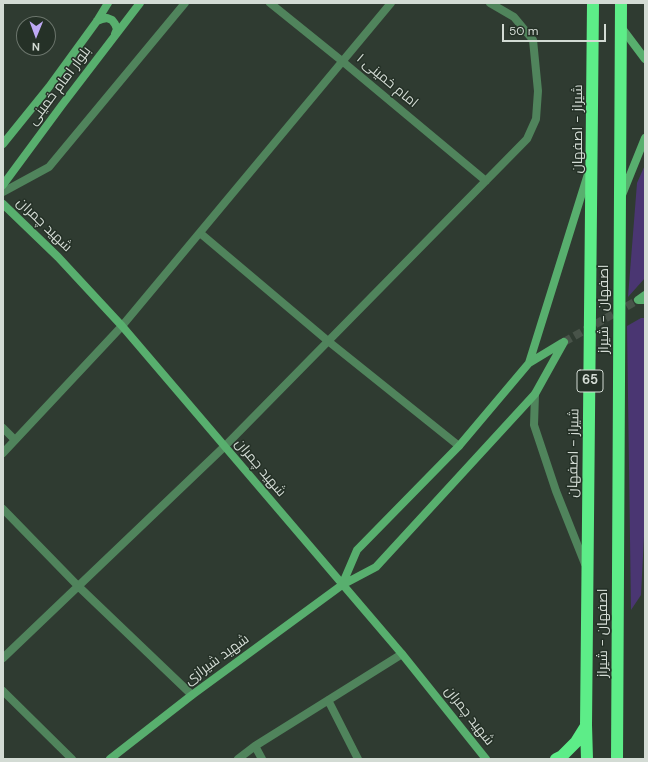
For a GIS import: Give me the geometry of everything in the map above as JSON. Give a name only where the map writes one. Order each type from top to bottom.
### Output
[{"type":"highway","name":"شیراز - اصفهان","points":[[587,759],[586,725],[593,160],[593,3]]},
{"type":"highway","name":"اصفهان - شیراز","points":[[617,759],[621,3]]},
{"type":"highway","points":[[556,759],[562,756],[576,742],[586,725]]},
{"type":"street","name":"بلوار امام خمینی","points":[[3,144],[49,87],[97,21],[108,3]]},
{"type":"street","name":"بلوار امام خمینی","points":[[3,185],[115,34],[140,3]]},
{"type":"street","points":[[3,192],[50,167],[185,3]]},
{"type":"street","name":"امام خمینی ۱","points":[[270,3],[486,181]]},
{"type":"street","points":[[3,453],[122,326],[391,3]]},
{"type":"street","points":[[3,658],[225,446],[527,139],[536,119],[538,91],[533,40],[514,18],[490,3]]},
{"type":"street","points":[[97,21],[107,18],[112,20],[115,24],[115,34]]},
{"type":"street","points":[[621,27],[645,59]]},
{"type":"street","points":[[620,201],[645,138]]},
{"type":"street","points":[[342,585],[357,550],[459,446],[529,363],[593,160]]},
{"type":"street","name":"شهید چمران","points":[[3,204],[58,257],[122,326],[402,654],[486,759]]},
{"type":"street","points":[[200,233],[328,342],[459,446]]},
{"type":"street","points":[[645,295],[638,300],[645,300]]},
{"type":"street","name":"شهید شیرازی","points":[[110,759],[192,695],[342,585],[376,567],[535,394],[564,342],[529,363]]},
{"type":"street","points":[[535,394],[534,425],[556,491],[588,570]]},
{"type":"street","points":[[3,428],[15,440]]},
{"type":"street","points":[[3,509],[78,586],[192,695]]},
{"type":"street","points":[[238,759],[255,746],[402,654]]},
{"type":"street","points":[[3,691],[72,759]]},
{"type":"street","points":[[328,700],[358,759]]},
{"type":"street","points":[[255,746],[262,759]]},
{"type":"shaded area","points":[[645,165],[645,278],[628,297],[637,183]]},
{"type":"shaded area","points":[[641,318],[645,318],[645,517],[641,595],[631,610],[627,326]]},
{"type":"tunnel","points":[[564,342],[638,300]]}]
